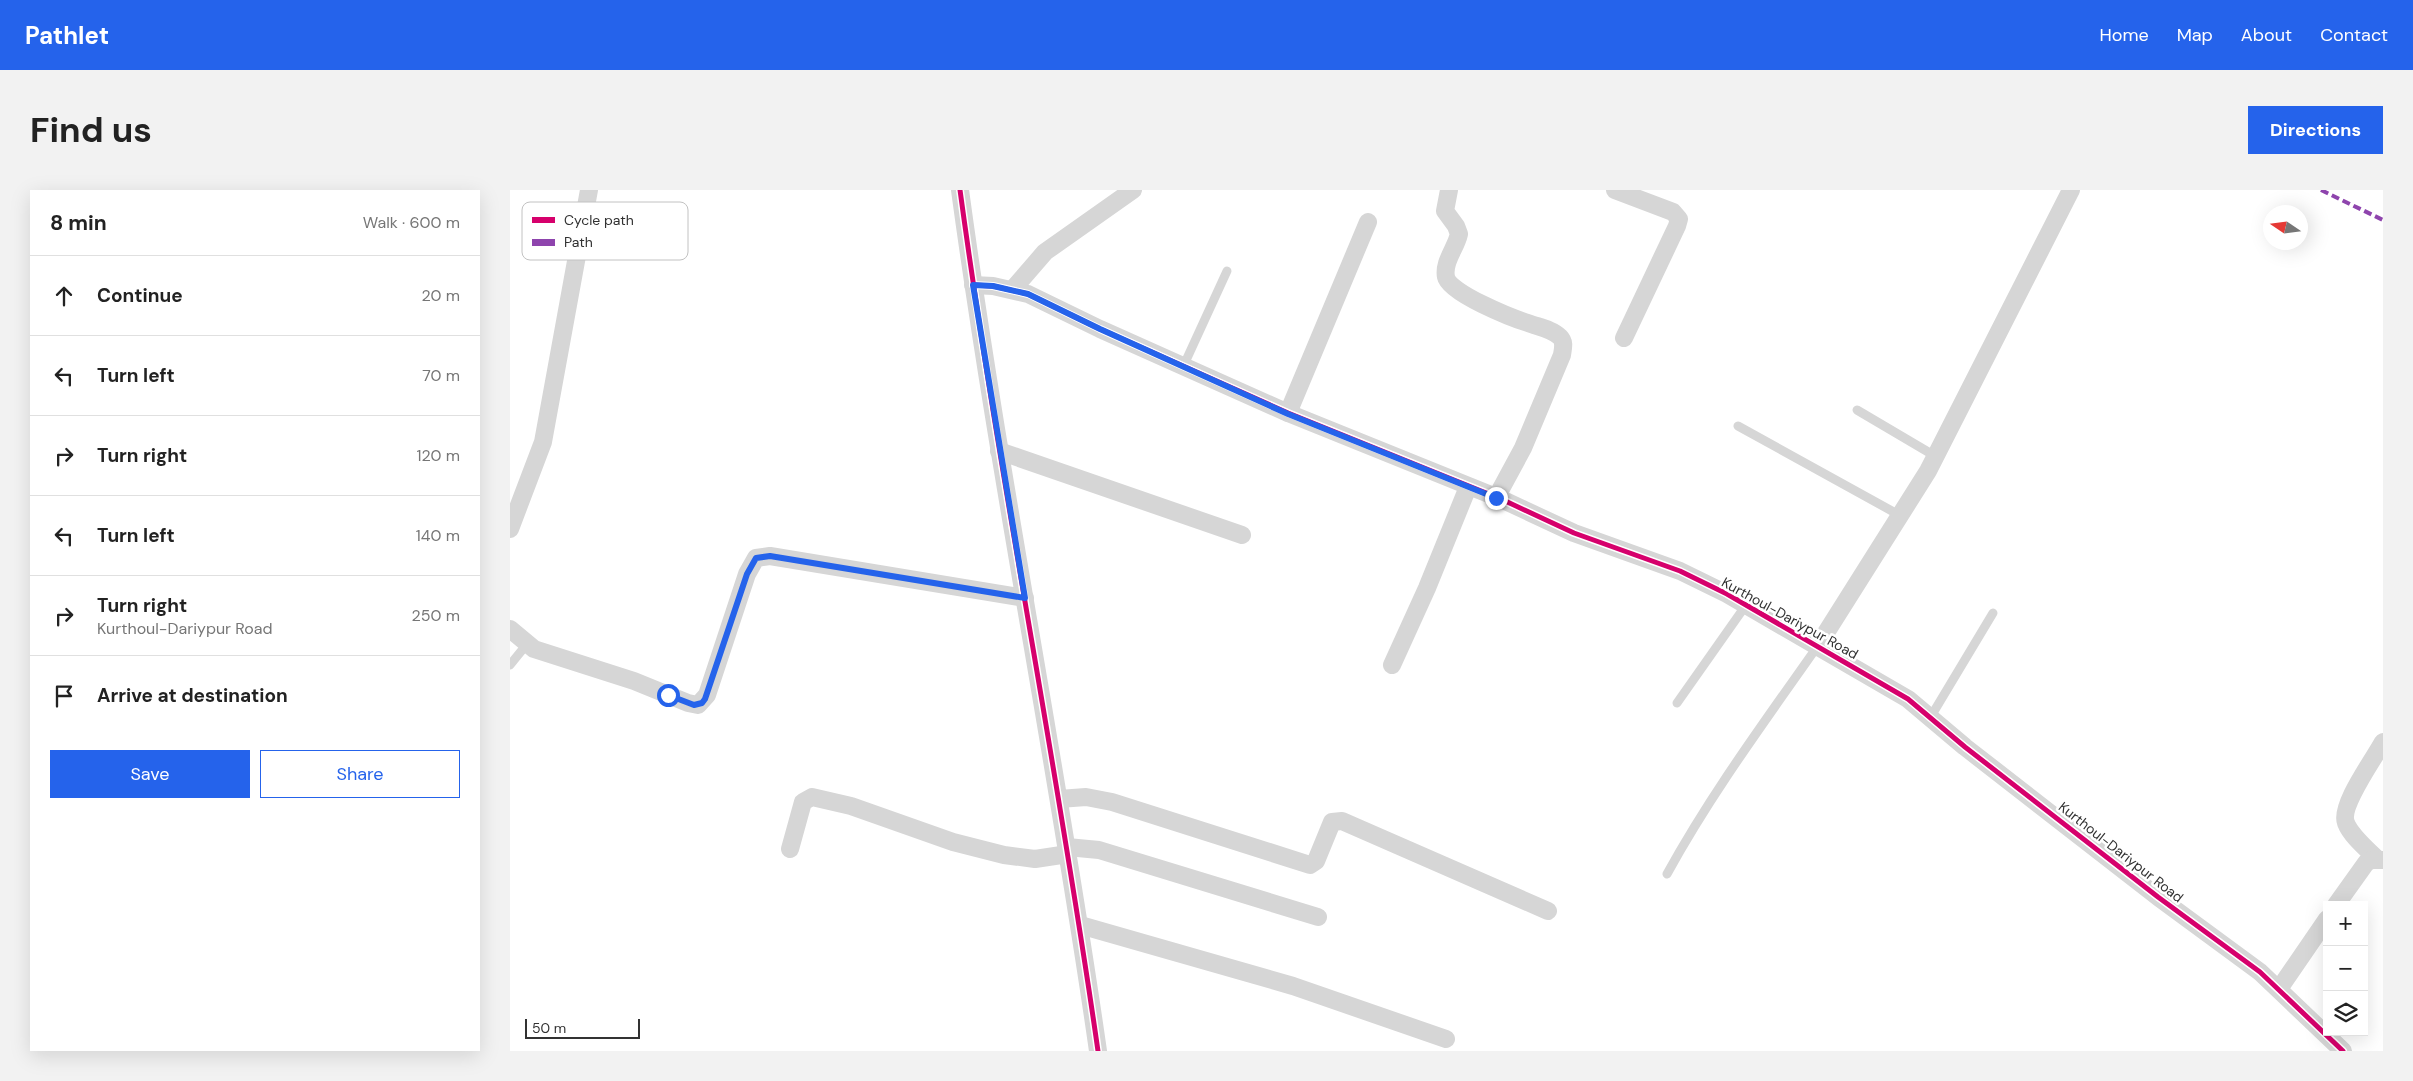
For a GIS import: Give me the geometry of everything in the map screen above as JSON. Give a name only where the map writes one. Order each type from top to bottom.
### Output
[{"type":"street","points":[[960,190],[999,451],[1068,850],[1098,1051]]},
{"type":"street","points":[[1013,289],[1045,252],[1133,190]]},
{"type":"street","points":[[1449,190],[1445,211],[1456,226],[1459,234],[1447,264],[1448,283],[1457,292],[1550,331],[1559,336],[1563,342],[1562,355],[1523,448],[1496,498]]},
{"type":"street","points":[[1615,190],[1673,212],[1679,219],[1624,338]]},
{"type":"street","points":[[1817,647],[1900,516],[1935,456],[2071,190]]},
{"type":"street","points":[[1288,414],[1368,222]]},
{"type":"street","points":[[510,529],[543,442],[576,260]]},
{"type":"street","name":"Kurthoul-Dariypur Road","points":[[973,285],[1013,289],[1052,305],[1288,414],[1496,498],[1574,533],[1680,571],[1746,605],[1817,647],[1881,681],[1908,699],[2158,897],[2260,972],[2343,1051]]},
{"type":"street","points":[[999,451],[1242,535]]},
{"type":"street","points":[[1392,665],[1427,588],[1468,488]]},
{"type":"street","points":[[510,629],[527,644],[551,656],[634,681],[688,703],[698,705],[702,703],[707,694],[747,574],[756,558],[770,556],[1025,598]]},
{"type":"street","points":[[2380,860],[2348,828],[2344,815],[2349,801],[2383,742]]},
{"type":"street","points":[[790,849],[802,802],[812,797],[851,806],[953,842],[1004,855],[1035,859],[1068,850],[1100,850],[1318,917]]},
{"type":"street","points":[[1059,799],[1086,797],[1112,802],[1310,865],[1316,861],[1332,822],[1342,821],[1548,911]]},
{"type":"street","points":[[2339,901],[2366,863],[2380,860]]},
{"type":"street","points":[[1080,925],[1293,986],[1446,1039]]},
{"type":"street","points":[[2279,989],[2323,925]]},
{"type":"lane","points":[[1183,367],[1227,271]]},
{"type":"lane","points":[[1857,410],[1935,456]]},
{"type":"lane","points":[[1738,426],[1900,516]]},
{"type":"lane","points":[[1677,703],[1746,605]]},
{"type":"lane","points":[[1930,718],[1993,613]]},
{"type":"lane","points":[[510,665],[527,644]]},
{"type":"lane","points":[[1667,874],[1692,828],[1719,787],[1817,647]]},
{"type":"marked path","points":[[2321,190],[2383,220]]},
{"type":"cycle path","points":[[960,190],[992,406],[1065,835],[1098,1051]]},
{"type":"cycle path","points":[[973,285],[993,286],[1028,294],[1100,329],[1288,413],[1501,499],[1574,533],[1680,571],[1727,594],[1908,699],[1965,747],[2158,897],[2260,972],[2343,1051]]},
{"type":"route","points":[[668,695],[694,705],[702,703],[705,699],[747,574],[752,562],[756,558],[763,556],[1025,598],[983,358],[973,285],[1013,289],[1028,294],[1100,329],[1183,367],[1244,392],[1288,414],[1496,498]]}]
